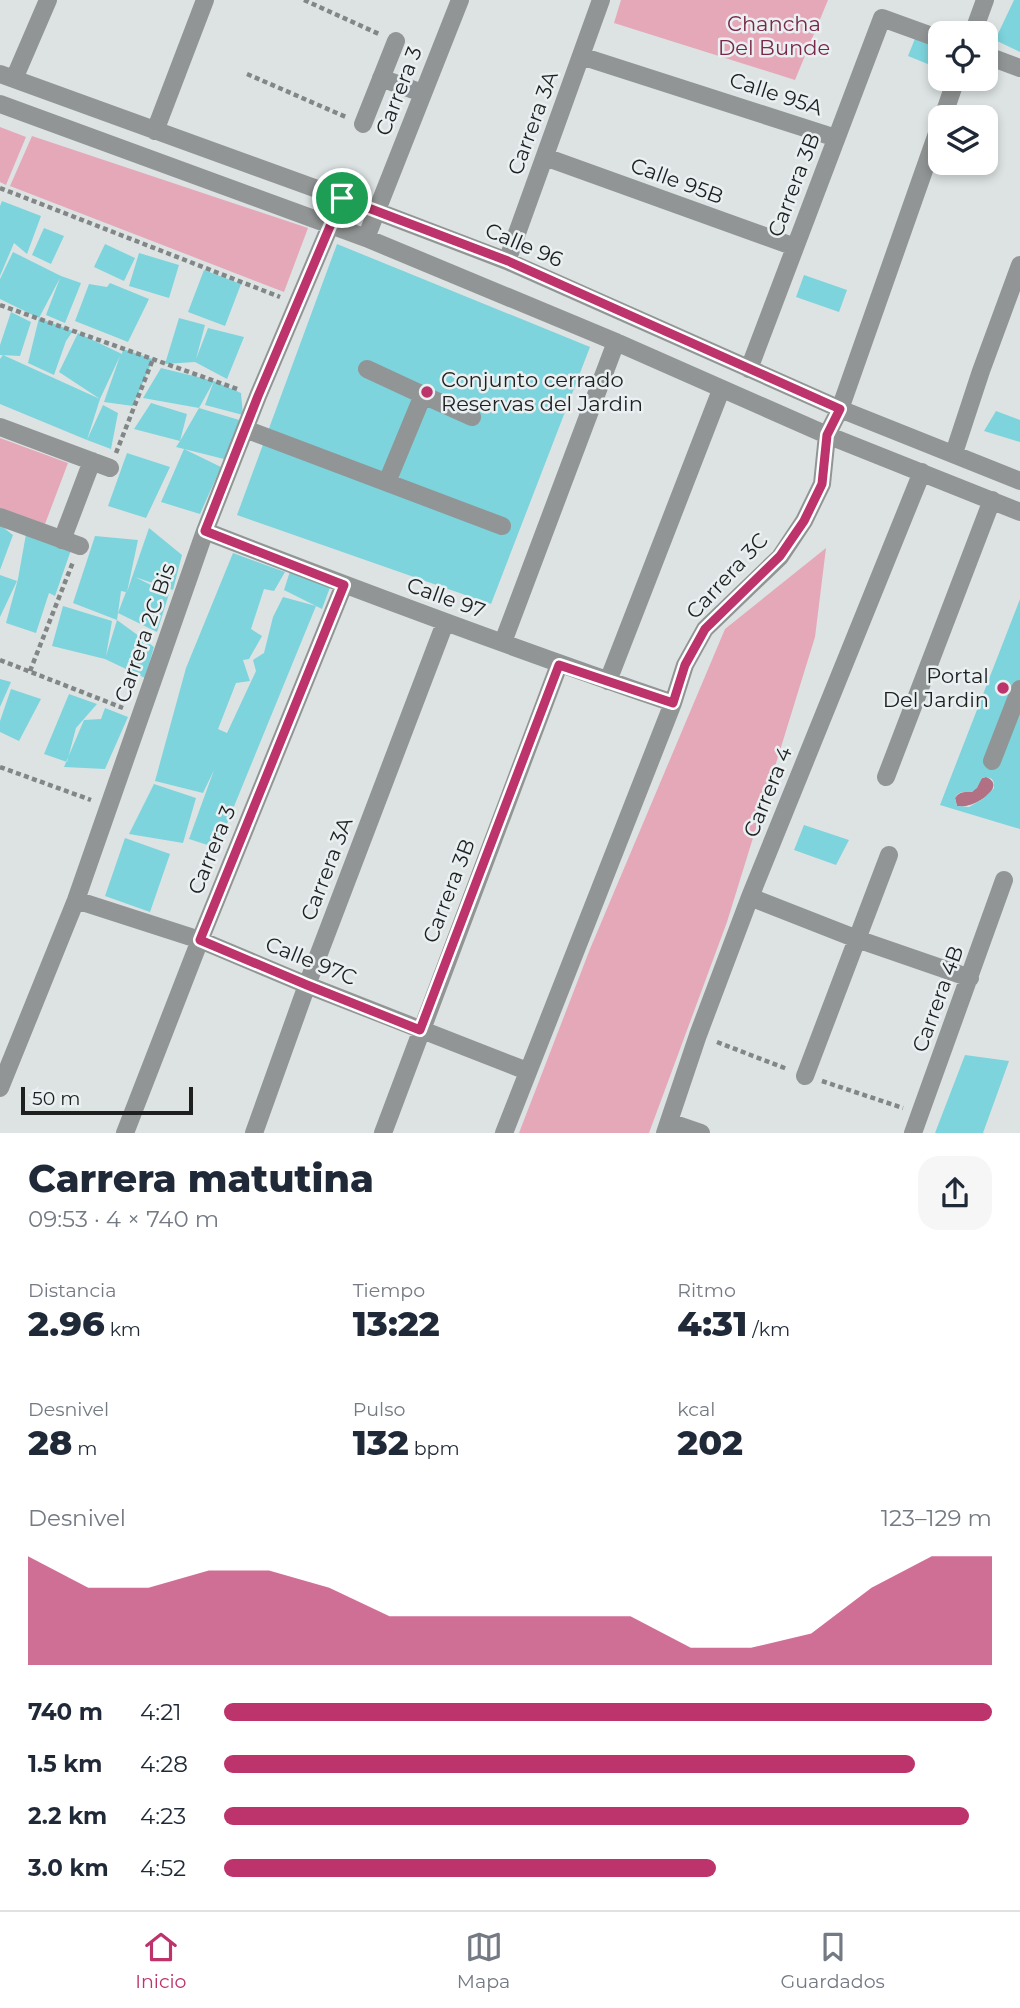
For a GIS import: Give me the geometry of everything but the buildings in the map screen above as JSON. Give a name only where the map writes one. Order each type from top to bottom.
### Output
[{"type":"street","points":[[7,76],[48,0]]},
{"type":"street","points":[[155,131],[205,0]]},
{"type":"street","name":"Carrera 3","points":[[366,238],[460,0]]},
{"type":"street","name":"Carrera 3A","points":[[508,261],[601,0]]},
{"type":"street","points":[[977,21],[985,0]]},
{"type":"street","name":"Carrera 3B","points":[[749,369],[882,18],[928,35]]},
{"type":"street","points":[[363,124],[396,41]]},
{"type":"street","name":"Calle 95A","points":[[581,56],[836,138]]},
{"type":"street","points":[[998,60],[1020,68]]},
{"type":"street","name":"Calle 96","points":[[7,76],[508,261],[840,409],[1020,481]]},
{"type":"street","points":[[381,78],[422,93]]},
{"type":"street","points":[[0,104],[366,238],[616,342],[827,435],[1020,512]]},
{"type":"street","name":"Calle 95B","points":[[545,157],[795,247]]},
{"type":"street","name":"Carrera 3C","points":[[504,1133],[673,703],[685,665],[705,629],[780,556],[804,521],[822,484],[827,435],[840,409],[928,159]]},
{"type":"street","name":"Carrera 2C Bis","points":[[0,1088],[76,900],[205,531],[258,396],[342,198]]},
{"type":"street","points":[[954,453],[1020,265]]},
{"type":"street","points":[[503,642],[616,342]]},
{"type":"street","points":[[367,369],[472,417]]},
{"type":"street","points":[[608,681],[720,390]]},
{"type":"street","points":[[387,482],[422,395]]},
{"type":"street","points":[[0,427],[110,468]]},
{"type":"street","points":[[245,429],[502,526]]},
{"type":"street","points":[[62,540],[92,461]]},
{"type":"street","name":"Carrera 4","points":[[667,1128],[698,1035],[750,897],[922,472]]},
{"type":"street","points":[[886,778],[992,500]]},
{"type":"street","points":[[0,517],[79,547]]},
{"type":"street","name":"Calle 97","points":[[205,531],[559,665],[673,703]]},
{"type":"street","name":"Carrera 3","points":[[125,1133],[344,585]]},
{"type":"street","name":"Carrera 3A","points":[[254,1133],[307,985],[445,623]]},
{"type":"street","name":"Carrera 3B","points":[[383,1133],[559,665]]},
{"type":"street","points":[[992,761],[1020,689]]},
{"type":"street","points":[[805,1076],[889,855]]},
{"type":"street","name":"Carrera 4B","points":[[913,1133],[1004,880]]},
{"type":"street","points":[[750,897],[857,939],[970,978]]},
{"type":"street","name":"Calle 97C","points":[[76,900],[200,940],[527,1071]]},
{"type":"street","points":[[667,1128],[701,1133]]},
{"type":"path","points":[[304,0],[396,41]]},
{"type":"path","points":[[247,74],[363,124]]},
{"type":"path","points":[[0,188],[298,304]]},
{"type":"path","points":[[0,305],[258,396]]},
{"type":"path","points":[[0,660],[141,714]]},
{"type":"path","points":[[0,767],[108,806]]},
{"type":"green space","name":"Chancha Del Bunde","points":[[621,0],[828,0],[795,80],[614,23]]},
{"type":"green space","points":[[0,127],[26,137],[6,185],[0,182]]},
{"type":"green space","points":[[32,136],[308,228],[284,292],[10,186]]},
{"type":"green space","points":[[0,438],[68,463],[45,524],[0,508]]},
{"type":"green space","points":[[826,548],[815,637],[727,922],[649,1133],[519,1133],[590,949],[725,629]]},
{"type":"shaded area","points":[[986,777],[992,781],[993,786],[986,796],[972,804],[957,806],[957,796],[962,792],[972,792],[982,778]]},
{"type":"place","name":"Conjunto cerrado Reservas del Jardin","points":[[427,392]]},
{"type":"place","name":"Portal Del Jardin","points":[[1003,688]]},
{"type":"route","points":[[342,198],[508,261],[840,409],[827,435],[822,484],[804,521],[780,556],[705,629],[685,665],[673,703],[559,665],[420,1030],[200,940],[344,585],[205,531],[258,396],[342,198]]}]
